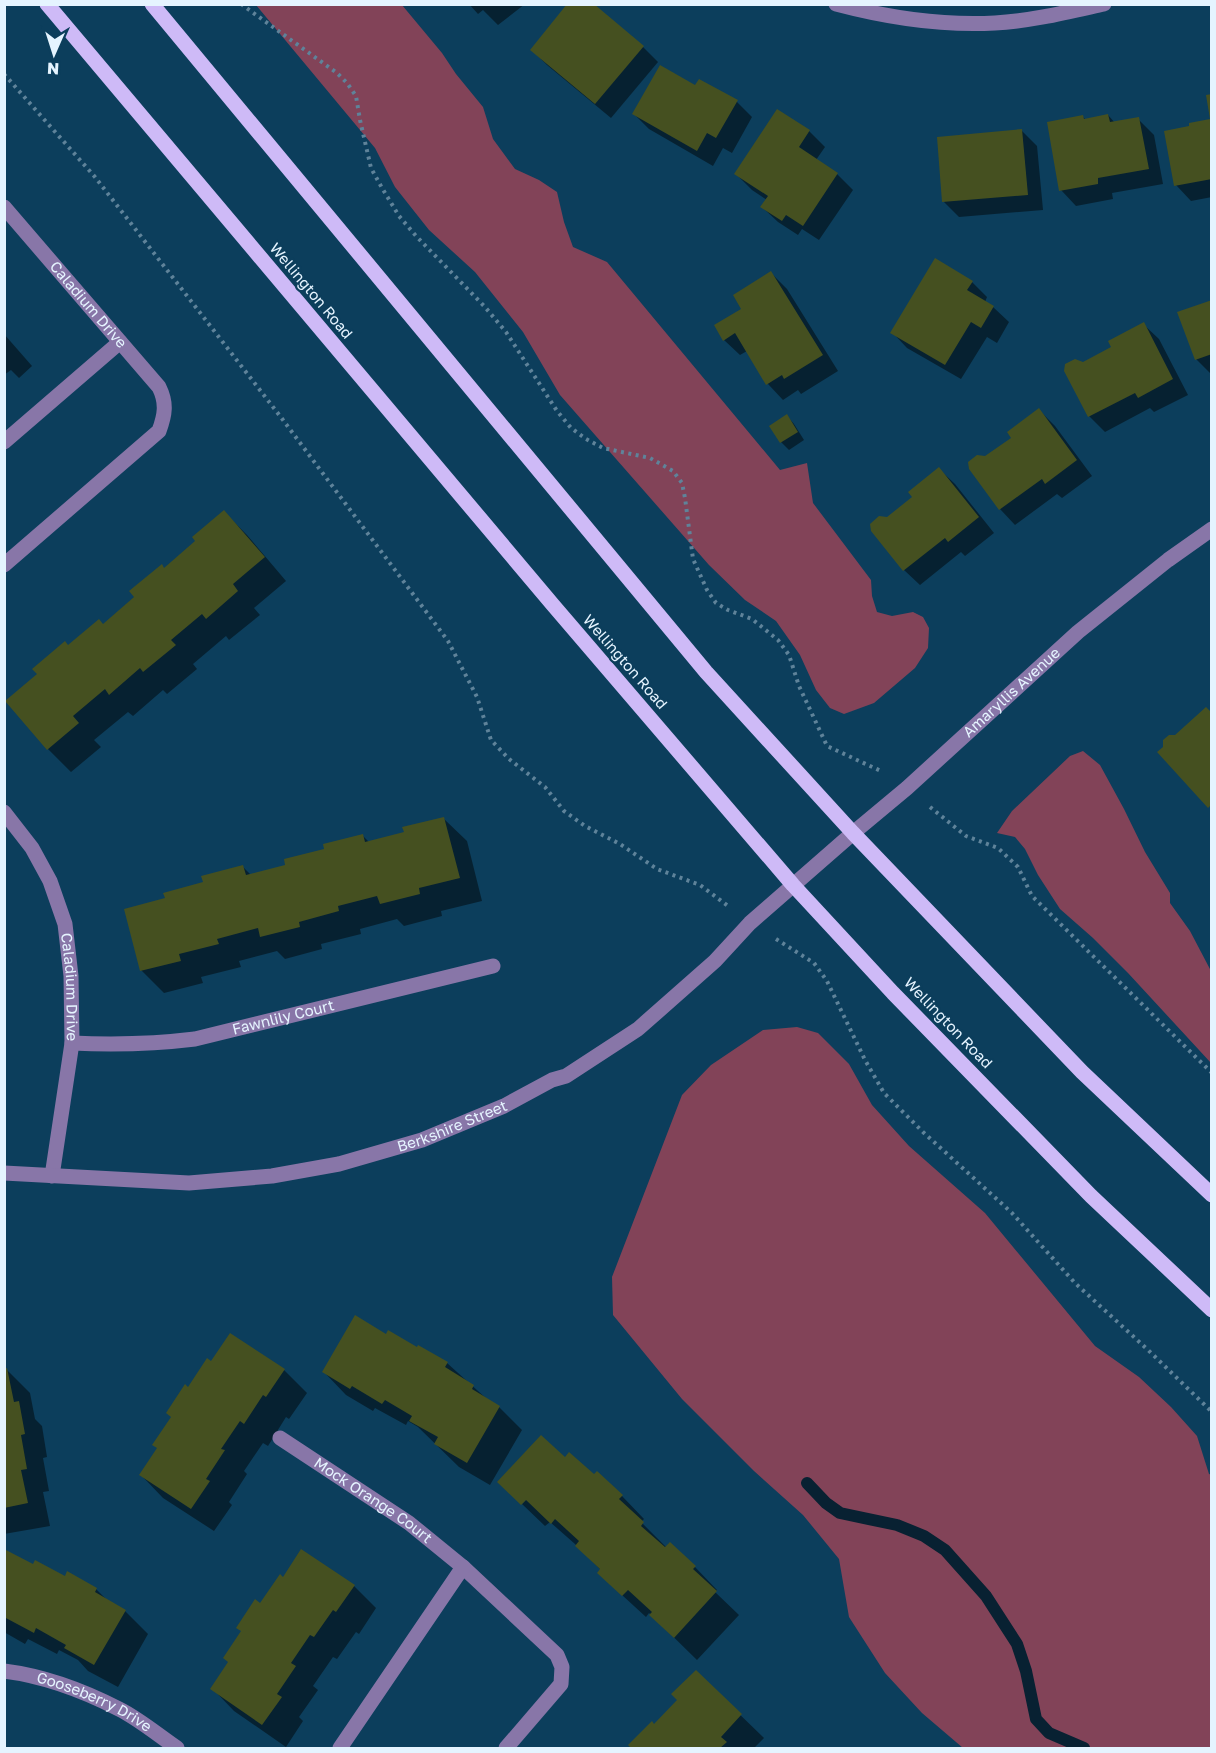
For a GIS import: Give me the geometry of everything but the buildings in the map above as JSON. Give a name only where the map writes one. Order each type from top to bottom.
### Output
[{"type":"main road","name":"Wellington Road","points":[[46,4],[793,885],[893,993],[1083,1187],[1212,1310]]},
{"type":"main road","points":[[152,4],[706,672],[853,833],[1082,1072],[1212,1195]]},
{"type":"street","points":[[836,4],[896,18],[957,24],[997,23],[1037,18],[1104,4]]},
{"type":"street","name":"Caladium Drive","points":[[4,207],[120,342],[4,442]]},
{"type":"street","points":[[4,565],[159,431],[165,415],[165,398],[159,387],[120,342]]},
{"type":"street","name":"Amaryllis Avenue","points":[[818,863],[907,788],[1078,632],[1168,560],[1212,529]]},
{"type":"street","name":"Caladium Drive","points":[[4,812],[32,848],[50,881],[64,924],[71,976],[72,1043],[52,1176]]},
{"type":"street","name":"Berkshire Street","points":[[4,1173],[189,1182],[273,1176],[339,1164],[422,1140],[504,1106],[552,1080],[566,1076],[638,1029],[715,961],[750,923],[818,863]]},
{"type":"street","name":"Fawnlily Court","points":[[72,1043],[155,1044],[195,1039],[493,966]]},
{"type":"street","name":"Mock Orange Court","points":[[280,1438],[409,1523],[464,1567],[557,1655],[562,1667],[561,1684],[506,1749]]},
{"type":"street","points":[[340,1749],[464,1567]]},
{"type":"street","name":"Gooseberry Drive","points":[[4,1671],[20,1673],[66,1686],[121,1709],[177,1749]]},
{"type":"path","points":[[241,4],[337,73],[347,83],[356,96],[371,168],[399,216],[506,332],[557,411],[571,428],[603,448],[650,458],[673,471],[682,483],[693,559],[707,590],[716,603],[752,619],[778,640],[789,656],[799,686],[827,746],[893,777],[966,836],[998,848],[1018,867],[1032,896],[1212,1072]]},
{"type":"path","points":[[4,74],[95,177],[280,416],[448,641],[477,697],[491,740],[509,759],[545,787],[564,811],[585,826],[620,844],[657,868],[700,885],[750,923],[814,963],[827,981],[865,1060],[884,1093],[1012,1213],[1075,1283],[1147,1348],[1212,1412]]},
{"type":"shaded area","points":[[256,5],[402,5],[483,107],[493,139],[515,169],[539,180],[557,192],[573,247],[607,262],[780,470],[807,463],[813,503],[871,580],[872,596],[877,612],[892,616],[913,612],[923,617],[929,628],[928,648],[915,668],[874,703],[844,714],[830,708],[816,690],[800,655],[776,621],[745,600],[709,565],[560,395],[523,332],[475,272],[429,230],[395,187],[375,148]]},
{"type":"shaded area","points":[[1083,751],[1100,765],[1145,852],[1170,893],[1170,903],[1190,931],[1211,971],[1211,1063],[1128,973],[1060,909],[1038,875],[1025,849],[1015,837],[997,833],[1012,811],[1070,756]]},
{"type":"shaded area","points":[[797,1027],[818,1033],[849,1064],[872,1105],[909,1146],[985,1213],[1095,1346],[1139,1377],[1197,1436],[1209,1474],[1212,1475],[1211,1748],[963,1748],[922,1713],[885,1673],[849,1617],[839,1559],[803,1515],[754,1471],[682,1399],[613,1315],[612,1277],[682,1095],[711,1065],[763,1030]]},
{"type":"waterway","points":[[807,1483],[826,1503],[840,1513],[897,1525],[924,1536],[945,1550],[986,1596],[1017,1644],[1026,1671],[1036,1719],[1049,1733],[1084,1748]]}]
